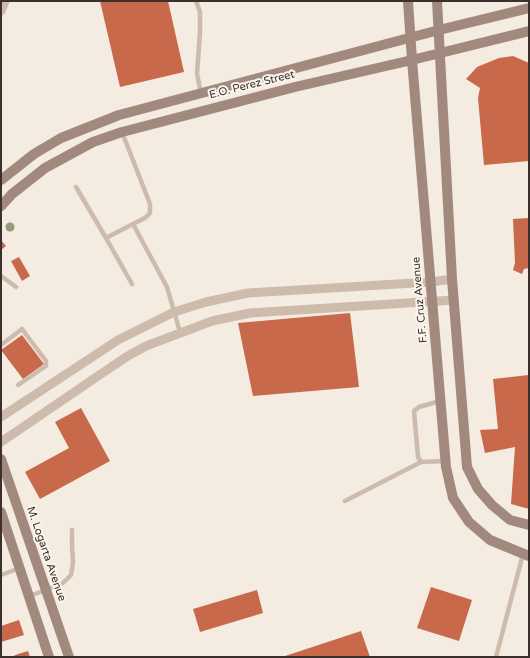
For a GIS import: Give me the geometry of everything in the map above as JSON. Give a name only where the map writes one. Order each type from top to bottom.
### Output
[{"type":"main road","name":"F.F. Cruz Avenue","points":[[408,1],[445,461],[453,498],[469,522],[490,540],[526,555]]},
{"type":"main road","points":[[438,1],[452,279],[467,467],[478,489],[492,505],[510,520],[529,525]]},
{"type":"main road","name":"E.O. Perez Street","points":[[1,180],[34,154],[61,138],[119,115],[529,8]]},
{"type":"main road","name":"E.O. Perez Street","points":[[1,206],[12,194],[45,168],[93,142],[122,132],[295,86],[412,60],[529,31]]},
{"type":"main road","points":[[161,103],[166,120]]},
{"type":"main road","name":"M. Logarta Avenue","points":[[1,459],[6,487],[46,590],[68,657]]},
{"type":"main road","points":[[1,512],[49,657]]},
{"type":"street","points":[[1,11],[4,1]]},
{"type":"street","points":[[1,417],[118,340],[174,312],[206,302],[248,293],[431,282],[452,279]]},
{"type":"street","points":[[1,442],[126,356],[180,332],[212,321],[250,313],[454,300]]},
{"type":"lane","points":[[196,1],[200,12],[197,74],[201,93]]},
{"type":"lane","points":[[106,238],[145,218],[150,213],[150,204],[122,132]]},
{"type":"lane","points":[[76,187],[132,284]]},
{"type":"lane","points":[[133,224],[166,287],[180,332]]},
{"type":"lane","points":[[1,276],[16,287]]},
{"type":"lane","points":[[1,345],[22,329],[46,361],[46,366],[18,385]]},
{"type":"lane","points":[[421,462],[418,456],[414,411],[419,407],[440,401]]},
{"type":"lane","points":[[345,501],[421,462],[445,461]]},
{"type":"lane","points":[[30,596],[63,583],[71,575],[73,563],[72,530]]},
{"type":"lane","points":[[496,657],[526,555]]},
{"type":"lane","points":[[1,575],[20,568]]},
{"type":"building","points":[[100,1],[168,1],[184,72],[120,87]]},
{"type":"building","points":[[513,56],[529,63],[529,161],[484,165],[478,98],[480,88],[466,79],[477,67],[499,58]]},
{"type":"building","points":[[529,218],[529,268],[524,269],[522,274],[513,270],[515,263],[513,219]]},
{"type":"building","points":[[1,240],[6,246],[1,250]]},
{"type":"building","points":[[19,257],[30,276],[22,281],[11,261]]},
{"type":"building","points":[[350,313],[359,387],[253,396],[238,323]]},
{"type":"building","points":[[22,335],[44,364],[23,379],[1,350]]},
{"type":"building","points":[[529,375],[529,509],[511,504],[515,447],[485,453],[480,430],[498,429],[493,379]]},
{"type":"building","points":[[81,408],[110,461],[40,499],[25,472],[69,448],[55,422]]},
{"type":"building","points":[[431,587],[472,600],[459,641],[417,628]]},
{"type":"building","points":[[257,590],[263,613],[200,632],[193,609]]},
{"type":"building","points":[[19,620],[24,635],[1,642],[1,626]]},
{"type":"building","points":[[361,631],[370,657],[282,657]]},
{"type":"building","points":[[28,651],[30,657],[11,657],[18,654]]}]
